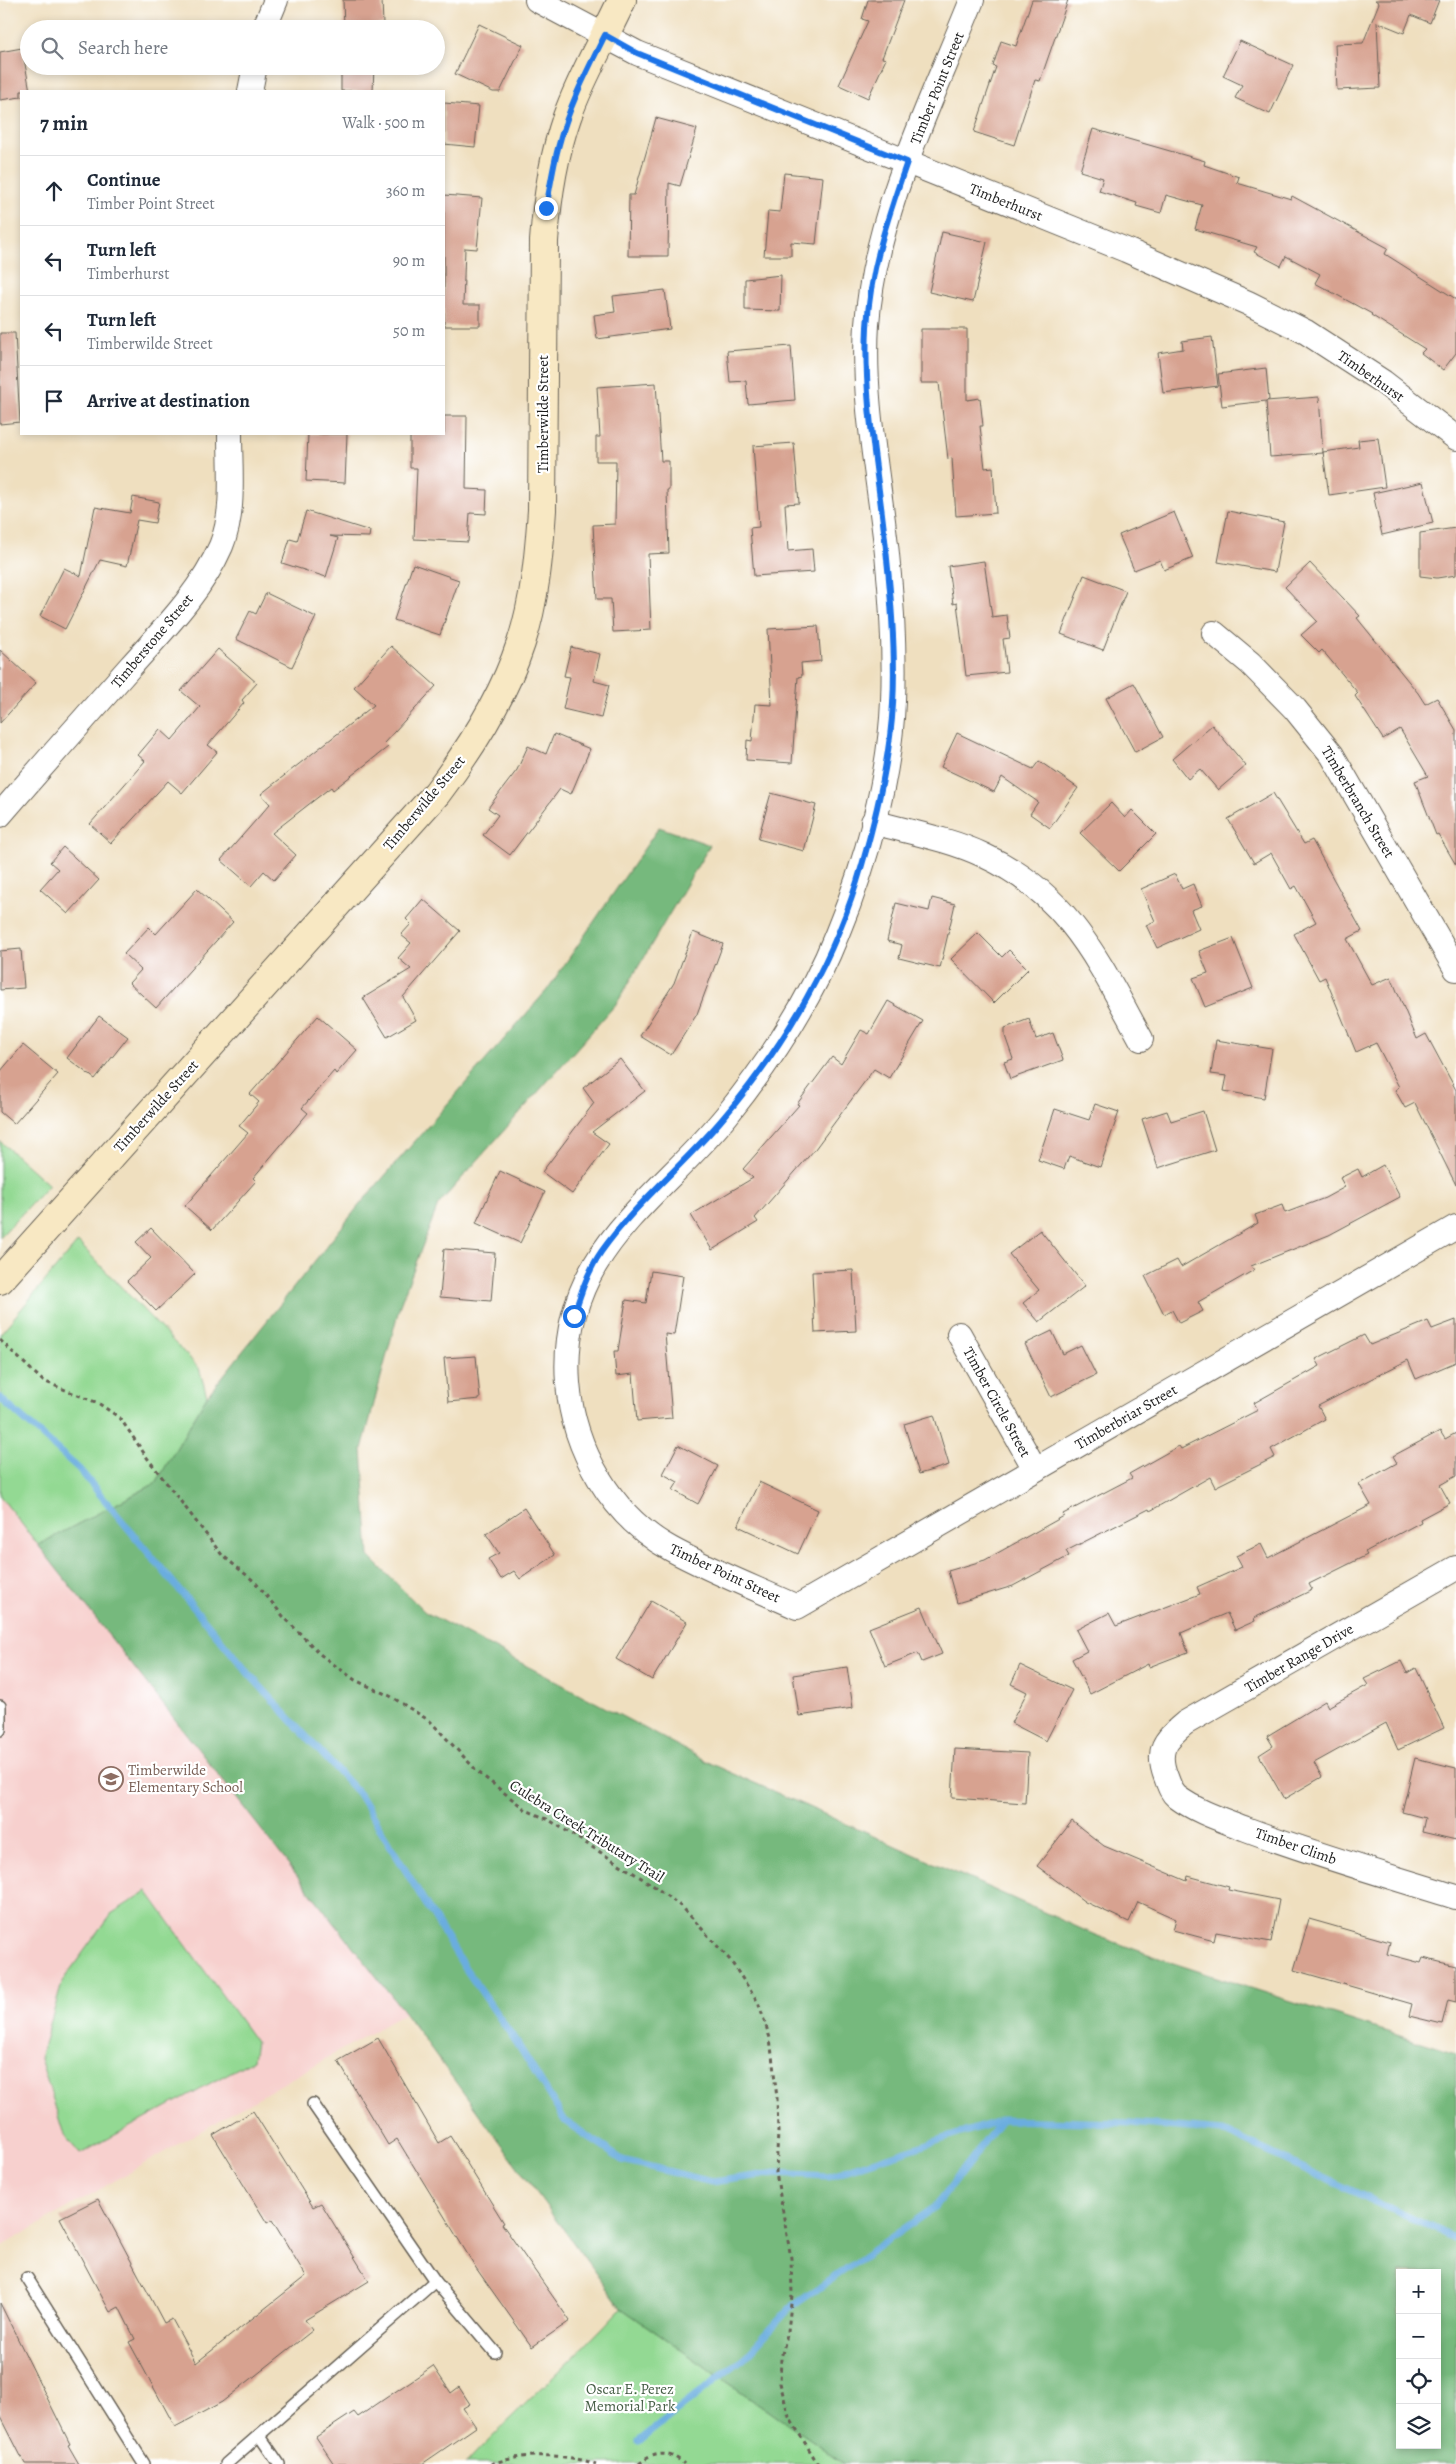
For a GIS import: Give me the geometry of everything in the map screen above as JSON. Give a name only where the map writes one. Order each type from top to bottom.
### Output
[{"type":"street","points":[[268,20],[276,0]]},
{"type":"street","name":"Timberhurst","points":[[538,0],[637,53],[1117,247],[1248,303],[1306,332],[1367,372],[1456,438]]},
{"type":"street","name":"Timberwilde Street","points":[[8,1272],[437,792],[461,761],[488,719],[508,678],[522,641],[539,554],[542,510],[544,241],[546,208],[557,148],[567,117],[579,86],[622,0]]},
{"type":"street","name":"Timber Point Street","points":[[797,1607],[667,1547],[632,1520],[604,1486],[583,1446],[571,1404],[568,1382],[569,1345],[580,1294],[600,1254],[627,1220],[723,1119],[770,1058],[810,992],[837,935],[862,867],[884,773],[893,705],[893,646],[887,560],[869,398],[867,328],[872,282],[881,236],[907,162],[972,0]]},
{"type":"street","points":[[250,90],[253,75]]},
{"type":"street","name":"Timberstone Street","points":[[0,815],[171,620],[203,579],[221,546],[226,524],[230,495],[230,435]]},
{"type":"street","name":"Timberbranch Street","points":[[1214,633],[1250,663],[1282,695],[1332,755],[1456,969]]},
{"type":"street","points":[[873,822],[960,846],[983,855],[1027,880],[1065,913],[1081,933],[1141,1039]]},
{"type":"street","name":"Timberbriar Street","points":[[797,1607],[1456,1227]]},
{"type":"street","name":"Timber Circle Street","points":[[959,1334],[1035,1469]]},
{"type":"street","name":"Timber Range Drive","points":[[1160,1763],[1163,1745],[1172,1733],[1185,1723],[1456,1568]]},
{"type":"street","name":"Timber Climb","points":[[1160,1763],[1170,1789],[1178,1797],[1210,1815],[1281,1842],[1456,1897]]},
{"type":"lane","points":[[0,1730],[1,1709]]},
{"type":"lane","points":[[313,2104],[435,2281],[495,2352]]},
{"type":"lane","points":[[27,2278],[144,2464]]},
{"type":"lane","points":[[226,2464],[435,2281]]},
{"type":"lane","points":[[259,2436],[279,2464]]},
{"type":"path","name":"Culebra Creek Tributary Trail","points":[[0,1340],[43,1381],[98,1403],[120,1418],[148,1459],[222,1554],[255,1582],[282,1616],[321,1655],[354,1680],[390,1696],[430,1721],[478,1772],[526,1810],[549,1820],[651,1884],[683,1908],[730,1960],[758,2002],[770,2038],[777,2098],[776,2173],[791,2258],[792,2295],[788,2331],[781,2358],[780,2383],[789,2417],[818,2464]]},
{"type":"path","points":[[639,2464],[648,2458],[665,2454],[671,2454],[684,2464]]},
{"type":"path","points":[[491,2464],[505,2460],[541,2456],[571,2458],[596,2464]]},
{"type":"shaded area","name":"Timberwilde Elementary School","points":[[0,1496],[405,2013],[0,2247]]},
{"type":"green space","points":[[659,827],[710,845],[617,1003],[438,1205],[400,1305],[362,1449],[369,1556],[425,1612],[712,1764],[1095,1935],[1173,1963],[1456,2054],[1456,2464],[845,2464],[621,2308],[405,2013],[38,1545],[156,1483],[207,1396],[361,1203],[547,990]]},
{"type":"green space","points":[[0,1141],[49,1185],[0,1237]]},
{"type":"green space","points":[[78,1242],[199,1368],[207,1396],[156,1483],[38,1545],[0,1496],[0,1334]]},
{"type":"green space","points":[[147,1891],[256,2042],[253,2060],[80,2154],[64,2135],[40,2058],[63,1980],[111,1914]]},
{"type":"green space","name":"Oscar E. Perez Memorial Park","points":[[621,2308],[845,2464],[465,2464]]},
{"type":"building","points":[[343,0],[382,0],[383,20],[344,20]]},
{"type":"building","points":[[868,0],[904,0],[882,58],[886,59],[868,98],[839,85],[868,21],[862,19]]},
{"type":"building","points":[[1032,0],[1068,0],[1040,81],[1035,80],[1014,145],[974,132],[996,67],[993,66],[1001,41],[1016,46]]},
{"type":"building","points":[[1375,0],[1439,0],[1430,23],[1411,15],[1404,33],[1377,22],[1380,88],[1337,90],[1335,44],[1363,43],[1379,3]]},
{"type":"building","points":[[479,24],[523,45],[500,92],[493,92],[455,74]]},
{"type":"building","points":[[1240,41],[1293,65],[1270,114],[1235,98],[1242,85],[1223,76]]},
{"type":"building","points":[[20,48],[20,75],[27,75],[30,90],[20,90],[20,97],[0,100],[0,52]]},
{"type":"building","points":[[341,75],[374,75],[373,90],[341,90]]},
{"type":"building","points":[[445,103],[479,106],[475,147],[445,144]]},
{"type":"building","points":[[656,118],[697,129],[680,186],[669,183],[668,256],[628,256],[629,195],[634,195]]},
{"type":"building","points":[[1093,129],[1205,161],[1204,165],[1239,177],[1237,183],[1291,199],[1292,196],[1388,248],[1385,254],[1456,299],[1456,353],[1443,370],[1421,353],[1425,349],[1372,314],[1315,283],[1320,274],[1286,256],[1281,266],[1254,252],[1257,247],[1195,229],[1202,205],[1166,195],[1161,213],[1136,206],[1137,203],[1099,191],[1103,178],[1080,171]]},
{"type":"building","points":[[784,173],[823,177],[816,244],[791,242],[791,256],[764,256],[768,211],[780,212]]},
{"type":"building","points":[[445,195],[482,198],[477,249],[465,248],[463,305],[480,305],[480,326],[445,326]]},
{"type":"building","points":[[942,232],[987,242],[973,302],[929,292]]},
{"type":"building","points":[[781,275],[780,311],[745,310],[745,279]]},
{"type":"building","points":[[665,290],[670,329],[597,339],[594,315],[615,312],[613,296]]},
{"type":"building","points":[[921,329],[967,329],[967,400],[980,398],[983,426],[980,426],[985,468],[993,467],[996,513],[956,516],[952,458],[948,459],[939,383],[921,383]]},
{"type":"building","points":[[0,333],[15,333],[20,422],[0,424]]},
{"type":"building","points":[[1212,337],[1218,386],[1163,393],[1158,353],[1183,349],[1182,341]]},
{"type":"building","points":[[791,346],[795,400],[748,404],[746,381],[730,382],[727,351]]},
{"type":"building","points":[[1266,368],[1269,400],[1222,406],[1218,374]]},
{"type":"building","points":[[656,383],[661,461],[669,461],[669,490],[667,490],[669,553],[648,554],[651,630],[613,632],[611,599],[597,599],[593,525],[615,524],[616,461],[596,461],[596,437],[600,437],[597,387]]},
{"type":"building","points":[[1319,397],[1323,453],[1270,457],[1266,401]]},
{"type":"building","points":[[445,416],[467,416],[466,489],[487,490],[486,514],[470,513],[468,542],[414,539],[417,468],[410,468],[410,435],[445,435]]},
{"type":"building","points":[[308,435],[347,435],[345,483],[306,481]]},
{"type":"building","points":[[1378,438],[1385,487],[1329,495],[1323,452],[1359,447],[1358,440]]},
{"type":"building","points":[[794,443],[799,503],[785,504],[788,551],[812,549],[814,572],[754,576],[750,528],[759,527],[753,446]]},
{"type":"building","points":[[1423,482],[1433,523],[1382,535],[1373,493]]},
{"type":"building","points":[[133,497],[159,502],[155,523],[137,520],[127,566],[100,560],[65,629],[40,616],[64,568],[81,576],[95,507],[130,513]]},
{"type":"building","points":[[306,511],[370,531],[369,537],[330,536],[338,538],[326,577],[282,563],[290,539],[297,541]]},
{"type":"building","points":[[1228,511],[1284,522],[1275,572],[1218,562]]},
{"type":"building","points":[[1174,512],[1193,558],[1164,570],[1160,560],[1134,570],[1119,535]]},
{"type":"building","points":[[1456,528],[1456,575],[1437,578],[1420,576],[1420,533]]},
{"type":"building","points":[[984,561],[992,617],[1007,615],[1010,638],[1003,639],[1007,672],[966,676],[957,603],[953,604],[948,566]]},
{"type":"building","points":[[1310,563],[1360,616],[1357,618],[1425,704],[1437,698],[1456,730],[1456,865],[1438,834],[1436,835],[1415,781],[1428,776],[1400,729],[1383,739],[1355,696],[1358,693],[1322,650],[1319,653],[1301,635],[1317,621],[1285,587]]},
{"type":"building","points":[[413,564],[459,580],[440,635],[394,620]]},
{"type":"building","points":[[1084,575],[1126,591],[1103,650],[1061,634]]},
{"type":"building","points":[[266,593],[316,617],[292,667],[236,639],[250,611],[256,614]]},
{"type":"building","points":[[818,626],[821,661],[801,663],[802,676],[798,677],[792,763],[746,760],[747,740],[752,741],[755,704],[772,705],[768,629]]},
{"type":"building","points":[[391,646],[436,686],[384,743],[388,747],[333,790],[331,787],[272,833],[296,855],[274,880],[264,871],[251,886],[221,860],[270,804],[261,794],[374,705],[354,687]]},
{"type":"building","points":[[571,647],[600,654],[594,681],[609,685],[601,718],[563,709],[570,677],[564,676]]},
{"type":"building","points":[[218,649],[257,683],[242,700],[244,703],[208,745],[217,752],[182,793],[168,781],[111,843],[90,824],[145,761],[138,755],[160,729],[172,740],[200,707],[181,691]]},
{"type":"building","points":[[0,650],[36,683],[0,723]]},
{"type":"building","points":[[1134,683],[1163,737],[1135,752],[1106,698]]},
{"type":"building","points":[[1212,725],[1246,766],[1218,790],[1200,769],[1188,779],[1172,759]]},
{"type":"building","points":[[957,733],[1033,769],[1039,761],[1078,788],[1050,828],[1030,814],[1038,802],[1002,777],[994,792],[941,767]]},
{"type":"building","points":[[554,734],[590,749],[571,794],[560,789],[510,855],[483,835],[498,815],[488,808],[517,770],[528,746],[546,754]]},
{"type":"building","points":[[771,793],[816,805],[804,851],[758,839]]},
{"type":"building","points":[[1273,793],[1304,844],[1312,840],[1362,931],[1347,939],[1372,985],[1391,977],[1417,1039],[1426,1034],[1456,1090],[1456,1185],[1415,1103],[1405,1108],[1395,1090],[1399,1087],[1376,1043],[1356,1052],[1325,977],[1319,980],[1294,934],[1316,922],[1296,886],[1291,889],[1271,853],[1254,863],[1228,819]]},
{"type":"building","points":[[1111,803],[1125,818],[1132,810],[1156,834],[1119,871],[1080,833]]},
{"type":"building","points":[[63,847],[99,880],[68,914],[40,889],[58,869],[50,862]]},
{"type":"building","points":[[1175,874],[1182,889],[1193,884],[1202,906],[1191,910],[1199,929],[1157,948],[1146,925],[1155,921],[1141,889]]},
{"type":"building","points":[[197,889],[233,922],[156,1008],[129,983],[141,970],[124,954],[149,927],[156,934]]},
{"type":"building","points":[[932,898],[955,904],[940,968],[899,958],[902,945],[887,941],[896,903],[929,911]]},
{"type":"building","points":[[423,899],[460,931],[403,997],[416,1020],[387,1037],[363,998],[411,969],[398,958],[411,943],[401,935],[411,924],[406,919]]},
{"type":"building","points":[[693,932],[723,944],[697,1014],[671,1055],[640,1036],[674,983]]},
{"type":"building","points":[[978,933],[1002,957],[1009,950],[1028,969],[994,1003],[951,959]]},
{"type":"building","points":[[1233,938],[1253,988],[1205,1007],[1193,978],[1208,973],[1199,951]]},
{"type":"building","points":[[21,949],[24,988],[0,990],[0,951]]},
{"type":"building","points":[[888,1001],[923,1021],[889,1078],[874,1069],[815,1149],[755,1218],[758,1222],[712,1250],[691,1215],[753,1178],[743,1169],[799,1105],[797,1104],[832,1057],[841,1064],[861,1030],[869,1034]]},
{"type":"building","points":[[99,1016],[128,1037],[95,1079],[67,1058]]},
{"type":"building","points":[[318,1016],[357,1050],[336,1074],[334,1071],[302,1108],[308,1113],[253,1178],[256,1181],[212,1230],[185,1206],[248,1133],[239,1126],[259,1102],[250,1094]]},
{"type":"building","points":[[1029,1019],[1036,1039],[1053,1033],[1063,1060],[1010,1079],[1004,1062],[1013,1059],[1005,1036],[1005,1028]]},
{"type":"building","points":[[1216,1040],[1272,1049],[1264,1098],[1224,1091],[1227,1076],[1211,1074]]},
{"type":"building","points":[[23,1045],[58,1074],[14,1124],[0,1112],[0,1072]]},
{"type":"building","points":[[620,1059],[645,1091],[592,1132],[609,1144],[572,1194],[542,1172],[594,1103],[583,1088]]},
{"type":"building","points":[[1095,1104],[1119,1112],[1100,1167],[1069,1156],[1064,1169],[1038,1160],[1055,1109],[1089,1120]]},
{"type":"building","points":[[1167,1111],[1171,1121],[1203,1111],[1215,1150],[1158,1168],[1142,1119]]},
{"type":"building","points":[[1383,1165],[1400,1197],[1329,1235],[1251,1266],[1254,1270],[1198,1302],[1203,1311],[1179,1323],[1172,1310],[1164,1314],[1145,1276],[1177,1260],[1181,1267],[1258,1223],[1255,1215],[1282,1205],[1285,1213],[1325,1198],[1345,1187],[1340,1178],[1358,1169],[1362,1177]]},
{"type":"building","points":[[500,1171],[545,1192],[520,1243],[476,1223]]},
{"type":"building","points":[[151,1228],[195,1274],[156,1311],[127,1281],[151,1258],[136,1242]]},
{"type":"building","points":[[1040,1230],[1085,1286],[1039,1322],[1023,1303],[1039,1290],[1009,1254]]},
{"type":"building","points":[[444,1249],[495,1253],[491,1301],[440,1297]]},
{"type":"building","points":[[853,1270],[856,1331],[815,1333],[812,1272]]},
{"type":"building","points":[[651,1271],[683,1276],[674,1335],[665,1334],[672,1418],[637,1421],[633,1374],[616,1376],[614,1351],[618,1351],[626,1300],[646,1303]]},
{"type":"building","points":[[1456,1320],[1456,1362],[1416,1379],[1408,1360],[1318,1406],[1325,1419],[1271,1449],[1275,1457],[1215,1487],[1210,1477],[1150,1511],[1149,1509],[1066,1551],[1069,1556],[1013,1586],[957,1603],[948,1571],[985,1560],[1064,1516],[1063,1514],[1132,1478],[1129,1474],[1179,1446],[1181,1449],[1258,1410],[1254,1403],[1320,1366],[1316,1359],[1364,1335],[1370,1345],[1428,1321],[1432,1329]]},
{"type":"building","points":[[1052,1331],[1063,1354],[1081,1345],[1096,1375],[1051,1397],[1025,1344]]},
{"type":"building","points":[[476,1356],[480,1399],[448,1402],[444,1358]]},
{"type":"building","points":[[934,1415],[949,1465],[919,1474],[904,1424]]},
{"type":"building","points":[[1440,1431],[1445,1439],[1456,1433],[1456,1476],[1440,1485],[1450,1503],[1420,1519],[1421,1522],[1365,1552],[1367,1555],[1309,1584],[1312,1590],[1254,1618],[1255,1621],[1235,1630],[1227,1613],[1181,1633],[1188,1652],[1149,1667],[1148,1664],[1090,1694],[1072,1659],[1087,1651],[1076,1630],[1109,1613],[1116,1626],[1200,1594],[1197,1587],[1242,1567],[1236,1556],[1261,1544],[1268,1558],[1371,1505],[1359,1484],[1397,1463],[1393,1456]]},
{"type":"building","points":[[678,1445],[718,1466],[698,1504],[673,1490],[678,1482],[663,1474]]},
{"type":"building","points":[[759,1482],[818,1510],[798,1554],[738,1526]]},
{"type":"building","points":[[524,1508],[555,1555],[520,1579],[514,1571],[501,1579],[488,1559],[499,1553],[486,1534]]},
{"type":"building","points":[[651,1601],[687,1622],[652,1680],[616,1659]]},
{"type":"building","points":[[922,1607],[942,1654],[922,1662],[918,1653],[885,1666],[869,1628]]},
{"type":"building","points":[[1401,1661],[1407,1673],[1416,1668],[1444,1728],[1398,1750],[1386,1723],[1314,1763],[1322,1777],[1284,1799],[1259,1755],[1273,1746],[1267,1736],[1325,1701],[1328,1707],[1368,1685],[1364,1679]]},
{"type":"building","points":[[1020,1665],[1072,1690],[1046,1741],[1011,1723],[1027,1692],[1011,1684]]},
{"type":"building","points":[[847,1667],[853,1708],[799,1716],[793,1675]]},
{"type":"building","points":[[955,1749],[1028,1753],[1025,1803],[952,1798]]},
{"type":"building","points":[[1415,1758],[1456,1768],[1456,1840],[1422,1832],[1425,1818],[1402,1812]]},
{"type":"building","points":[[1072,1821],[1104,1846],[1187,1881],[1188,1876],[1229,1887],[1228,1890],[1279,1900],[1271,1942],[1216,1932],[1214,1941],[1173,1930],[1176,1919],[1138,1902],[1129,1922],[1085,1902],[1037,1866]]},
{"type":"building","points":[[1309,1919],[1390,1942],[1387,1954],[1421,1963],[1423,1958],[1456,1966],[1456,2002],[1448,2000],[1442,2024],[1409,2016],[1412,2004],[1294,1970]]},
{"type":"building","points":[[378,2038],[439,2143],[450,2136],[504,2223],[502,2224],[570,2321],[532,2347],[476,2268],[397,2139],[388,2145],[338,2061]]},
{"type":"building","points":[[253,2111],[313,2207],[321,2203],[369,2281],[305,2320],[313,2330],[222,2402],[175,2427],[129,2342],[135,2339],[119,2307],[110,2312],[60,2218],[98,2199],[164,2323],[172,2319],[196,2363],[306,2276],[272,2220],[267,2223],[213,2135]]},
{"type":"building","points":[[0,2303],[70,2444],[68,2445],[79,2464],[25,2464],[0,2415]]},
{"type":"building","points":[[433,2366],[451,2393],[459,2387],[470,2404],[463,2408],[476,2427],[422,2464],[334,2464],[316,2437],[354,2412],[358,2417]]},
{"type":"waterway","points":[[0,1398],[79,1469],[249,1674],[359,1794],[463,1965],[517,2043],[565,2121],[622,2160],[712,2182],[776,2173],[828,2176],[1002,2120],[1130,2123],[1223,2131],[1456,2239]]},
{"type":"waterway","points":[[639,2441],[746,2356],[790,2308],[935,2207],[1001,2121]]},
{"type":"place","name":"Timberwilde Elementary School","points":[[111,1779]]},
{"type":"route","points":[[546,208],[557,148],[567,117],[579,86],[605,35],[637,53],[907,162],[881,236],[872,282],[867,328],[869,398],[887,560],[893,646],[893,705],[884,773],[862,867],[837,935],[810,992],[770,1058],[723,1119],[627,1220],[600,1254],[580,1294],[574,1316]]}]
